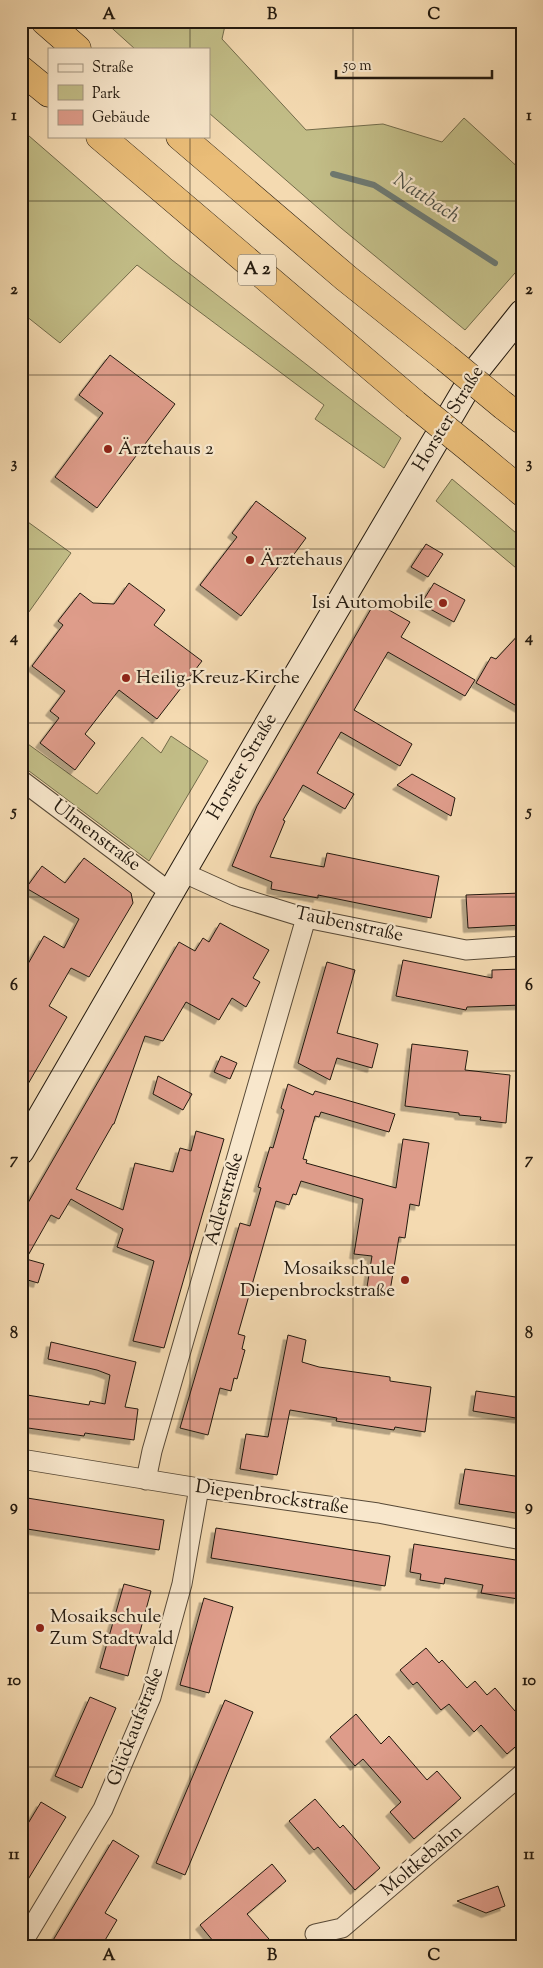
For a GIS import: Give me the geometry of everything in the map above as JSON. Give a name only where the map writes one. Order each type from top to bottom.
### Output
[{"type":"highway","points":[[45,21],[76,48]]},
{"type":"highway","points":[[21,70],[48,92]]},
{"type":"highway","name":"A 2","points":[[102,138],[415,404],[522,492]]},
{"type":"highway","name":"A 2","points":[[182,138],[346,278],[513,413]]},
{"type":"main road","name":"Horster Straße","points":[[21,1151],[479,367],[522,313]]},
{"type":"street","name":"Ulmenstraße","points":[[21,780],[177,882]]},
{"type":"street","name":"Taubenstraße","points":[[177,882],[235,896],[306,918],[466,950],[522,946]]},
{"type":"street","name":"Adlerstraße","points":[[146,1480],[152,1451],[306,918]]},
{"type":"street","name":"Diepenbrockstraße","points":[[21,1459],[146,1480],[378,1513],[522,1540]]},
{"type":"street","name":"Glückaufstraße","points":[[21,1944],[103,1809],[151,1697],[182,1584],[199,1488]]},
{"type":"street","name":"Moltkebahn","points":[[315,1934],[342,1928],[522,1774]]},
{"type":"green space","points":[[104,21],[226,21],[222,39],[306,130],[383,124],[442,142],[464,118],[522,171],[522,265],[465,330],[341,228],[210,114],[210,48],[134,48]]},
{"type":"green space","points":[[21,129],[172,260],[401,438],[384,468],[315,419],[324,405],[137,265],[60,343],[21,312]]},
{"type":"green space","points":[[452,479],[522,538],[522,573],[436,501]]},
{"type":"green space","points":[[21,517],[71,553],[21,623]]},
{"type":"green space","points":[[171,736],[208,761],[149,861],[21,765],[21,739],[97,794],[142,737],[161,753]]},
{"type":"building","name":"Ärztehaus 2","points":[[110,355],[175,404],[97,508],[55,477],[103,413],[79,395]]},
{"type":"building","name":"Ärztehaus","points":[[256,501],[306,538],[289,561],[285,558],[241,616],[200,585],[237,537],[232,533]]},
{"type":"building","points":[[426,544],[443,554],[428,577],[411,567]]},
{"type":"building","name":"Heilig-Kreuz-Kirche","points":[[129,583],[165,610],[154,625],[202,661],[157,719],[119,690],[85,734],[95,743],[75,770],[40,743],[59,718],[50,711],[65,691],[32,666],[63,625],[58,621],[80,593],[93,603],[114,604]]},
{"type":"building","name":"Isi Automobile","points":[[434,583],[465,600],[454,622],[421,604]]},
{"type":"building","points":[[375,602],[410,622],[401,637],[475,680],[465,696],[388,652],[354,710],[412,744],[400,766],[341,732],[317,773],[354,794],[345,809],[303,785],[283,820],[285,821],[270,857],[324,867],[327,853],[439,876],[431,918],[318,895],[318,898],[271,889],[272,882],[232,866],[257,806]]},
{"type":"building","points":[[522,631],[522,709],[476,683],[491,657],[496,659]]},
{"type":"building","points":[[412,774],[455,798],[451,816],[397,785]]},
{"type":"building","points":[[84,858],[131,893],[133,903],[89,977],[71,968],[49,1006],[67,1017],[21,1096],[21,976],[44,936],[64,948],[79,919],[26,888],[42,866],[65,883]]},
{"type":"building","points":[[522,893],[522,925],[468,928],[466,895]]},
{"type":"building","points":[[220,923],[269,950],[253,978],[260,982],[246,1007],[232,998],[219,1020],[186,1002],[163,1041],[145,1036],[114,1124],[76,1189],[123,1210],[135,1163],[173,1172],[180,1148],[191,1151],[196,1131],[224,1139],[164,1348],[133,1341],[154,1261],[117,1247],[123,1229],[71,1199],[59,1219],[51,1215],[26,1259],[44,1264],[38,1283],[21,1278],[21,1215],[179,942],[195,951],[203,938],[209,942]]},
{"type":"building","points":[[403,960],[492,978],[492,970],[522,969],[522,1005],[467,1007],[466,1010],[396,996]]},
{"type":"building","points":[[327,962],[355,970],[337,1033],[378,1044],[372,1068],[337,1058],[330,1080],[298,1063]]},
{"type":"building","points":[[412,1044],[468,1051],[465,1070],[510,1075],[506,1123],[480,1120],[481,1117],[459,1115],[459,1113],[405,1106]]},
{"type":"building","points":[[221,1056],[237,1063],[230,1079],[214,1072]]},
{"type":"building","points":[[158,1076],[192,1094],[183,1110],[153,1094]]},
{"type":"building","points":[[288,1084],[313,1095],[315,1091],[395,1114],[389,1132],[321,1112],[319,1117],[315,1116],[303,1159],[307,1160],[306,1163],[396,1188],[403,1139],[429,1143],[419,1206],[410,1204],[405,1238],[399,1237],[390,1291],[367,1287],[372,1256],[354,1254],[363,1199],[301,1181],[296,1195],[293,1194],[289,1205],[276,1201],[238,1334],[245,1336],[242,1349],[245,1350],[237,1379],[234,1378],[231,1391],[220,1388],[208,1435],[180,1428],[240,1223],[250,1226],[261,1188],[258,1187],[270,1147],[273,1148],[284,1110],[281,1108]]},
{"type":"building","points":[[288,1335],[306,1340],[302,1362],[319,1367],[390,1377],[390,1381],[431,1387],[425,1432],[395,1427],[394,1430],[336,1421],[337,1418],[290,1410],[277,1475],[240,1469],[246,1434],[268,1437]]},
{"type":"building","points":[[51,1342],[136,1362],[125,1407],[138,1409],[134,1440],[85,1433],[84,1436],[21,1427],[21,1394],[89,1405],[90,1401],[105,1404],[110,1375],[97,1370],[48,1359]]},
{"type":"building","points":[[476,1391],[522,1398],[522,1419],[473,1411]]},
{"type":"building","points":[[465,1469],[522,1477],[522,1514],[459,1504]]},
{"type":"building","points":[[21,1497],[164,1520],[159,1550],[21,1528]]},
{"type":"building","points":[[216,1528],[390,1556],[385,1586],[211,1558]]},
{"type":"building","points":[[414,1544],[522,1561],[518,1599],[481,1593],[483,1585],[445,1578],[444,1584],[420,1580],[421,1574],[410,1572]]},
{"type":"building","points":[[124,1584],[151,1591],[128,1676],[100,1668]]},
{"type":"building","points":[[204,1598],[233,1607],[209,1693],[180,1685]]},
{"type":"building","points":[[426,1648],[439,1663],[442,1660],[467,1688],[475,1681],[487,1695],[495,1688],[522,1719],[522,1741],[507,1754],[481,1725],[474,1732],[449,1704],[441,1710],[417,1682],[413,1685],[400,1670]]},
{"type":"building","points":[[90,1697],[116,1708],[82,1788],[55,1776]]},
{"type":"building","points":[[225,1700],[253,1712],[185,1875],[156,1863]]},
{"type":"building","points":[[356,1714],[381,1744],[389,1736],[427,1780],[437,1771],[461,1798],[414,1839],[390,1812],[401,1802],[363,1759],[355,1766],[330,1737]]},
{"type":"building","points":[[315,1799],[340,1828],[343,1825],[380,1868],[355,1890],[318,1847],[314,1850],[289,1821]]},
{"type":"building","points":[[41,1802],[66,1817],[21,1891],[21,1835]]},
{"type":"building","points":[[113,1840],[139,1856],[105,1913],[117,1920],[101,1947],[49,1947]]},
{"type":"building","points":[[272,1864],[286,1881],[247,1914],[276,1947],[218,1947],[200,1925]]},
{"type":"building","points":[[498,1886],[505,1906],[486,1913],[457,1901]]},
{"type":"waterway","name":"Nattbach","points":[[333,174],[374,185],[495,263]]},
{"type":"place","name":"Ärztehaus 2","points":[[108,449]]},
{"type":"place","name":"Ärztehaus","points":[[250,560]]},
{"type":"place","name":"Isi Automobile","points":[[443,603]]},
{"type":"place","name":"Heilig-Kreuz-Kirche","points":[[126,678]]},
{"type":"place","name":"Mosaikschule Diepenbrockstraße","points":[[405,1280]]},
{"type":"place","name":"Mosaikschule Zum Stadtwald","points":[[40,1628]]}]
